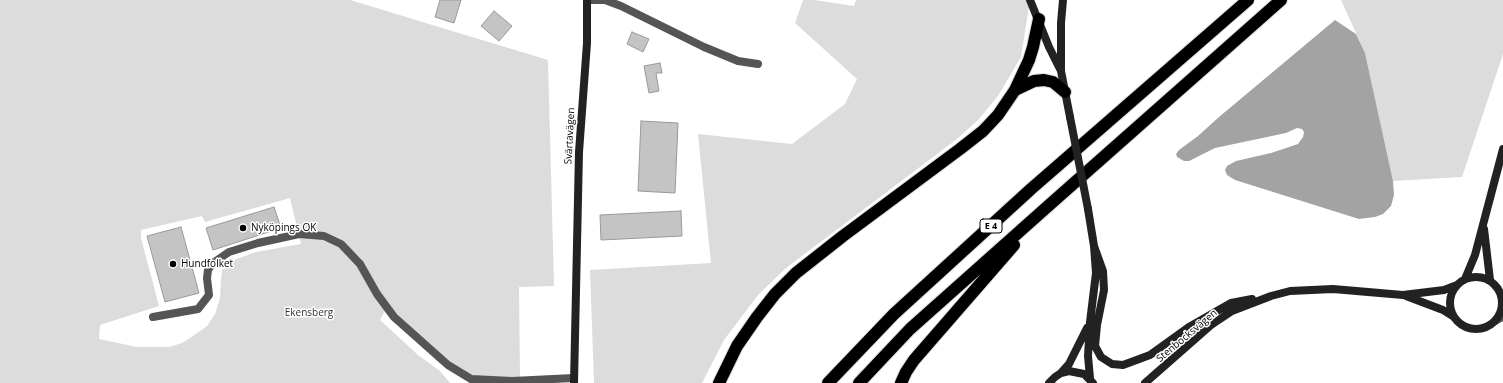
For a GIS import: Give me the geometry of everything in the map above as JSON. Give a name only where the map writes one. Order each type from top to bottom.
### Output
[{"type":"highway","name":"E 4","points":[[828,383],[894,314],[1031,189],[1248,0]]},
{"type":"highway","name":"E 4","points":[[859,383],[910,330],[1281,0]]},
{"type":"highway","points":[[719,383],[737,346],[757,317],[780,288],[796,273],[843,236],[983,131],[998,115],[1015,90],[1022,76],[1034,47],[1038,19]]},
{"type":"highway","points":[[1015,90],[1034,81],[1044,80],[1053,82],[1065,92]]},
{"type":"highway","points":[[901,383],[914,360],[1047,207]]},
{"type":"main road","name":"Svärtavägen","points":[[574,381],[579,152],[587,43],[587,0]]},
{"type":"main road","points":[[1030,0],[1049,47],[1061,71]]},
{"type":"main road","points":[[1063,0],[1061,23],[1061,71],[1094,246],[1096,273],[1090,322],[1088,356],[1092,381]]},
{"type":"main road","points":[[1465,279],[1475,255],[1484,225],[1488,203],[1503,149]]},
{"type":"main road","points":[[1484,225],[1490,280]]},
{"type":"main road","points":[[1094,246],[1103,271],[1104,290],[1097,324],[1095,346],[1101,357],[1112,364],[1123,365],[1150,355],[1189,327],[1231,303],[1271,296]]},
{"type":"main road","points":[[1477,277],[1490,280],[1502,293],[1503,303],[1499,320],[1488,327],[1479,330],[1469,329],[1461,325],[1454,318],[1451,311],[1450,297],[1457,285],[1465,279],[1477,277]]},
{"type":"main road","name":"Stenbocksvägen","points":[[1140,383],[1147,382],[1211,325],[1232,312],[1271,296],[1290,291],[1333,289],[1403,295],[1444,290],[1457,285]]},
{"type":"main road","name":"Stenbocksvägen","points":[[1403,295],[1443,310],[1454,318]]},
{"type":"main road","points":[[1049,383],[1069,364],[1090,322]]},
{"type":"main road","points":[[1061,373],[1076,372],[1084,374],[1092,381]]},
{"type":"street","points":[[587,0],[605,0],[621,6],[718,53],[738,61],[758,64]]},
{"type":"street","points":[[153,317],[198,309],[209,295],[207,278],[208,270],[213,263],[229,252],[258,243],[299,234],[324,236],[341,244],[360,264],[377,294],[394,316],[448,365],[471,379],[512,381],[574,381]]},
{"type":"green space","name":"Ekensberg","points":[[0,0],[350,0],[548,60],[554,286],[519,287],[520,379],[471,379],[387,307],[380,320],[418,355],[440,371],[450,383],[0,383]],"holes":[[[290,198],[301,244],[256,252],[223,264],[220,298],[215,314],[207,326],[182,343],[169,347],[137,347],[99,339],[100,325],[159,306],[141,238],[141,230],[202,216],[205,222]]]},
{"type":"green space","points":[[803,0],[814,0],[854,6],[856,0],[1030,0],[1021,57],[998,96],[978,120],[957,139],[786,268],[758,295],[724,340],[702,383],[594,383],[590,270],[711,263],[698,134],[792,144],[845,104],[857,79],[795,23]]},
{"type":"green space","points":[[1341,0],[1503,0],[1503,54],[1462,177],[1393,181],[1365,53]]},
{"type":"shaded area","points":[[1335,20],[1356,34],[1365,53],[1393,181],[1394,195],[1391,206],[1383,214],[1375,217],[1359,219],[1235,180],[1227,175],[1225,170],[1227,166],[1236,161],[1271,153],[1298,144],[1303,137],[1304,132],[1302,129],[1297,128],[1286,133],[1215,148],[1189,161],[1184,161],[1177,157],[1176,154],[1179,150],[1198,136]]},
{"type":"building","points":[[440,0],[461,0],[454,23],[435,17]]},
{"type":"building","points":[[494,11],[512,26],[499,41],[481,26]]},
{"type":"building","points":[[632,32],[649,39],[643,52],[627,44]]},
{"type":"building","points":[[660,63],[662,73],[656,73],[659,91],[649,93],[644,66]]},
{"type":"building","points":[[641,121],[678,123],[675,193],[638,191]]},
{"type":"building","name":"Nyköpings OK","points":[[274,207],[281,228],[213,250],[206,228]]},
{"type":"building","points":[[681,211],[682,236],[601,240],[600,215]]},
{"type":"building","name":"Hundfolket","points":[[181,227],[199,293],[165,302],[147,236]]},
{"type":"place","name":"Nyköpings OK","points":[[243,228]]},
{"type":"place","name":"Hundfolket","points":[[173,264]]}]
